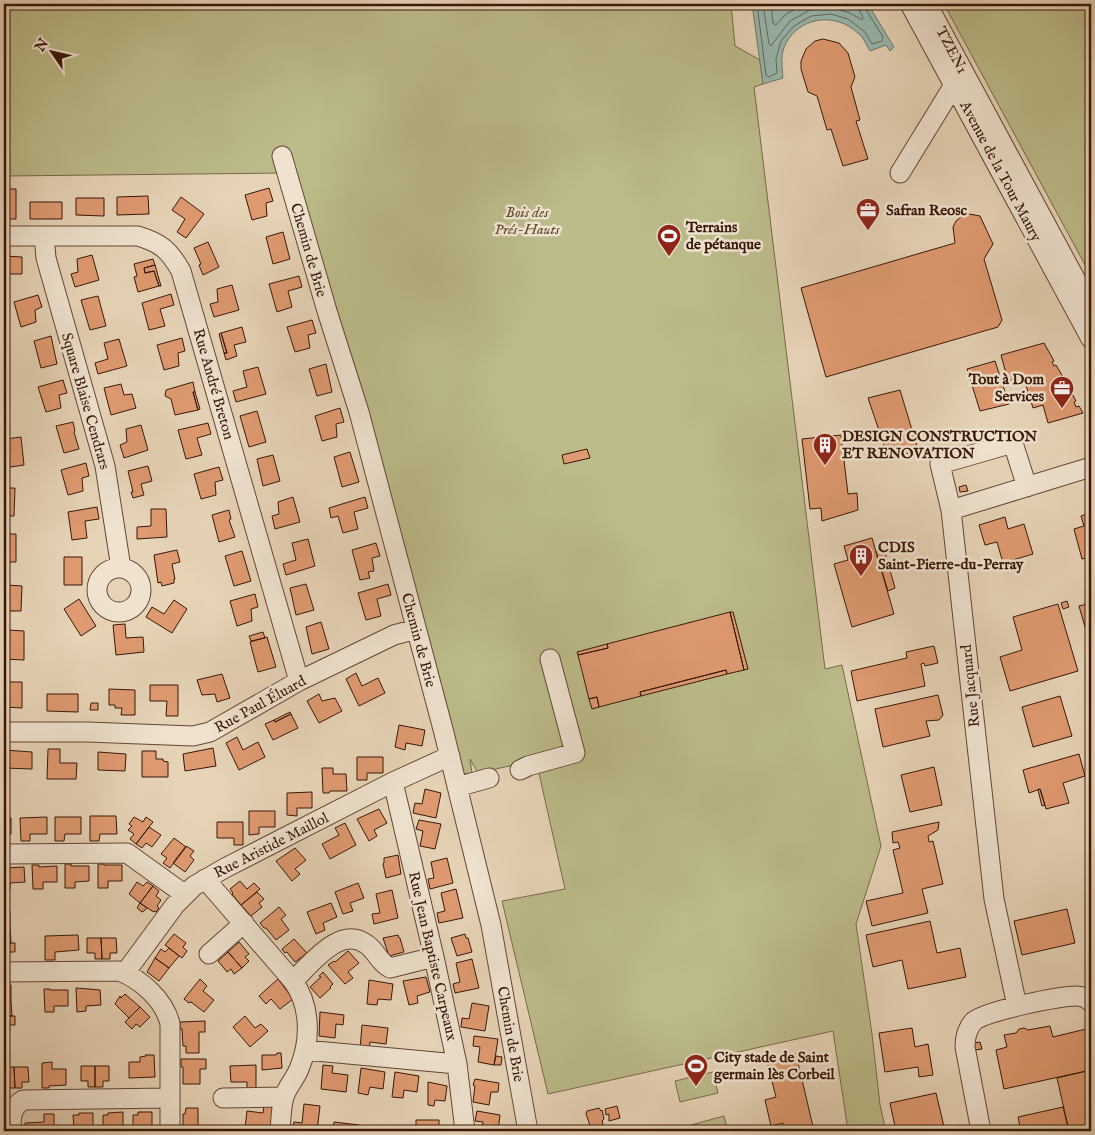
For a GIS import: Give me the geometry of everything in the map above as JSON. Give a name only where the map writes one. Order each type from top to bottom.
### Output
[{"type":"street","name":"Avenue de la Tour Maury","points":[[910,4],[1091,339]]},
{"type":"street","name":"TZEN1","points":[[927,4],[1091,308]]},
{"type":"street","points":[[900,173],[954,85]]},
{"type":"street","name":"Chemin de Brie","points":[[282,156],[327,311],[359,412],[450,756],[491,925],[528,1131]]},
{"type":"street","name":"Rue André Breton","points":[[4,236],[138,236],[156,242],[172,254],[181,271],[299,681]]},
{"type":"street","name":"Square Blaise Cendrars","points":[[44,236],[46,258],[105,466],[121,568]]},
{"type":"street","name":"Rue Jacquard","points":[[1017,1006],[994,899],[951,510],[940,464],[1013,443],[1027,487]]},
{"type":"street","points":[[951,510],[1091,466]]},
{"type":"street","name":"Rue Paul Éluard","points":[[4,732],[87,732],[193,736],[210,732],[299,681],[394,635],[416,629]]},
{"type":"street","points":[[520,770],[575,753],[550,658]]},
{"type":"street","name":"Rue Aristide Maillol","points":[[125,973],[184,894],[205,879],[392,782],[450,756]]},
{"type":"street","points":[[457,786],[489,778]]},
{"type":"street","name":"Rue Jean Baptiste Carpeaux","points":[[392,782],[434,957],[457,1064],[465,1131]]},
{"type":"street","points":[[4,854],[127,853],[184,894]]},
{"type":"street","points":[[205,879],[293,980],[304,999],[307,1009],[305,1050],[299,1070],[284,1098],[280,1131]]},
{"type":"street","points":[[209,954],[244,923]]},
{"type":"street","points":[[293,980],[332,945],[347,938],[355,938],[368,944],[385,966],[390,968],[434,957]]},
{"type":"street","points":[[4,972],[119,971],[133,977],[157,999],[168,1015],[170,1024],[170,1131]]},
{"type":"street","points":[[981,1131],[965,1047],[965,1038],[974,1021],[1017,1006],[1079,996],[1091,1002]]},
{"type":"street","points":[[305,1050],[457,1064]]},
{"type":"street","points":[[11,1131],[12,1112],[17,1104],[23,1100],[169,1098]]},
{"type":"street","points":[[222,1098],[284,1098]]},
{"type":"green space","name":"Bois des Prés-Hauts","points":[[4,4],[731,4],[735,46],[760,60],[763,84],[754,87],[825,669],[842,665],[881,846],[856,924],[880,1105],[886,1131],[848,1131],[833,1031],[548,1094],[502,901],[565,889],[536,760],[478,773],[470,759],[472,773],[459,774],[287,173],[4,176]]},
{"type":"green space","points":[[944,4],[1091,4],[1091,276]]},
{"type":"green space","name":"City stade de Saint germain lès Corbeil","points":[[713,1072],[718,1093],[680,1102],[675,1081]]},
{"type":"green space","points":[[724,1116],[728,1131],[693,1131],[691,1125]]},
{"type":"water","points":[[752,4],[868,4],[894,47],[890,51],[886,45],[870,51],[861,36],[844,24],[826,20],[808,23],[792,35],[784,47],[782,56],[783,78],[763,84]]},
{"type":"building","points":[[823,39],[839,43],[848,53],[855,77],[851,87],[860,120],[856,121],[868,159],[843,166],[831,129],[827,130],[817,96],[808,92],[801,69],[801,61],[806,49],[815,41]]},
{"type":"building","points":[[269,188],[273,201],[266,203],[267,216],[252,220],[245,195]]},
{"type":"building","points":[[4,189],[16,189],[16,219],[4,219]]},
{"type":"building","points":[[148,196],[149,214],[117,215],[117,197]]},
{"type":"building","points":[[181,197],[204,214],[186,238],[177,232],[185,219],[172,210]]},
{"type":"building","points":[[76,198],[104,198],[104,216],[76,215]]},
{"type":"building","points":[[30,202],[62,202],[62,219],[30,219]]},
{"type":"building","points":[[969,214],[980,216],[993,244],[984,259],[1002,320],[998,327],[826,377],[801,288],[955,243],[953,227],[962,216]]},
{"type":"building","points":[[283,232],[290,259],[273,264],[266,237]]},
{"type":"building","points":[[208,242],[219,267],[203,275],[199,265],[201,264],[194,248]]},
{"type":"building","points":[[92,255],[99,280],[75,287],[71,274],[78,272],[77,259]]},
{"type":"building","points":[[4,256],[22,257],[22,274],[4,274]]},
{"type":"building","points":[[153,259],[155,265],[144,268],[145,273],[154,271],[159,286],[138,292],[134,277],[137,276],[134,264]]},
{"type":"building","points":[[155,265],[161,286],[159,286],[154,271],[145,273],[144,268]]},
{"type":"building","points":[[299,276],[302,287],[288,291],[292,307],[277,312],[269,284]]},
{"type":"building","points":[[232,285],[239,310],[214,317],[210,304],[218,302],[217,289]]},
{"type":"building","points":[[171,294],[174,305],[160,309],[165,326],[149,330],[142,303]]},
{"type":"building","points":[[38,295],[42,307],[35,310],[36,322],[21,327],[14,302]]},
{"type":"building","points":[[98,296],[106,326],[90,330],[81,300]]},
{"type":"building","points":[[312,320],[316,333],[308,335],[310,348],[295,352],[287,327]]},
{"type":"building","points":[[242,327],[246,342],[234,345],[237,356],[226,360],[224,353],[227,353],[221,333]]},
{"type":"building","points":[[221,333],[227,353],[224,353],[219,334]]},
{"type":"building","points":[[51,336],[57,364],[41,368],[34,341]]},
{"type":"building","points":[[182,338],[185,351],[178,353],[179,366],[164,370],[157,345]]},
{"type":"building","points":[[119,339],[127,366],[98,374],[95,363],[108,359],[104,343]]},
{"type":"building","points":[[1044,343],[1054,361],[1052,362],[1054,366],[1056,365],[1063,377],[1061,379],[1064,384],[1066,383],[1076,401],[1074,402],[1076,407],[1079,406],[1083,413],[1048,423],[1043,405],[1033,408],[1023,376],[1008,381],[1001,355]]},
{"type":"building","points":[[995,361],[1009,404],[980,411],[967,369]]},
{"type":"building","points":[[326,364],[332,392],[317,396],[309,369]]},
{"type":"building","points":[[258,367],[266,394],[236,402],[233,391],[247,387],[243,371]]},
{"type":"building","points":[[63,380],[67,393],[59,395],[61,408],[46,412],[38,387]]},
{"type":"building","points":[[193,382],[195,392],[193,392],[198,410],[175,415],[171,399],[165,396],[166,390]]},
{"type":"building","points":[[121,384],[124,395],[132,394],[136,408],[111,415],[104,388]]},
{"type":"building","points":[[900,390],[918,450],[889,460],[868,398]]},
{"type":"building","points":[[193,392],[195,392],[200,409],[198,410]]},
{"type":"building","points":[[340,408],[344,422],[336,424],[337,437],[322,441],[315,416]]},
{"type":"building","points":[[257,411],[266,442],[249,447],[240,416]]},
{"type":"building","points":[[73,422],[79,449],[64,453],[56,426]]},
{"type":"building","points":[[208,423],[211,434],[197,438],[202,455],[186,459],[178,430]]},
{"type":"building","points":[[141,425],[148,450],[124,458],[120,445],[127,442],[126,429]]},
{"type":"building","name":"DESIGN CONSTRUCTION ET RENOVATION","points":[[841,435],[848,494],[857,493],[858,510],[822,521],[821,508],[810,509],[802,439]]},
{"type":"building","points":[[21,437],[24,465],[4,468],[4,456],[7,455],[5,439]]},
{"type":"building","points":[[587,449],[590,458],[564,464],[562,455]]},
{"type":"building","points":[[350,452],[359,482],[342,487],[334,457]]},
{"type":"building","points":[[273,455],[280,481],[263,486],[257,459]]},
{"type":"building","points":[[86,463],[89,476],[82,478],[83,491],[68,495],[61,470]]},
{"type":"building","points":[[148,466],[152,481],[141,484],[144,495],[133,498],[128,471]]},
{"type":"building","points":[[219,467],[223,480],[215,482],[216,495],[201,499],[194,474]]},
{"type":"building","points":[[966,485],[968,491],[960,492],[959,487]]},
{"type":"building","points":[[4,488],[15,488],[14,516],[4,516]]},
{"type":"building","points":[[293,497],[300,522],[275,529],[272,516],[279,514],[278,502]]},
{"type":"building","points":[[365,497],[368,508],[354,512],[358,529],[343,533],[338,516],[331,518],[329,508]]},
{"type":"building","points":[[97,507],[99,519],[85,521],[87,538],[72,540],[68,512]]},
{"type":"building","points":[[151,509],[166,509],[167,537],[137,539],[137,527],[151,526]]},
{"type":"building","points":[[229,510],[231,519],[229,520],[235,537],[219,542],[212,515]]},
{"type":"building","points":[[1091,510],[1091,557],[1082,559],[1074,529],[1084,526],[1081,516],[1089,513],[1088,511]]},
{"type":"building","points":[[1005,517],[1008,529],[1024,524],[1033,554],[1003,563],[997,542],[985,545],[979,525]]},
{"type":"building","points":[[4,534],[16,534],[16,562],[4,562]]},
{"type":"building","name":"CDIS Saint-Pierre-du-Perray","points":[[872,538],[894,614],[852,627],[834,564],[848,560],[844,546]]},
{"type":"building","points":[[308,539],[315,566],[286,575],[283,564],[296,560],[292,543]]},
{"type":"building","points":[[376,543],[380,556],[372,558],[374,571],[368,572],[370,578],[360,580],[352,550]]},
{"type":"building","points":[[884,549],[895,588],[888,591],[876,552]]},
{"type":"building","points":[[177,550],[180,562],[172,564],[174,583],[162,586],[161,582],[158,583],[154,555]]},
{"type":"building","points":[[242,551],[251,581],[234,586],[225,556]]},
{"type":"building","points":[[64,557],[82,557],[82,585],[64,585]]},
{"type":"building","points":[[306,584],[314,610],[296,615],[290,588]]},
{"type":"building","points":[[388,584],[391,595],[377,599],[381,616],[366,620],[358,593]]},
{"type":"building","points":[[6,585],[22,586],[21,611],[4,611],[4,591],[6,591]]},
{"type":"building","points":[[255,594],[258,607],[251,609],[252,621],[237,626],[230,601]]},
{"type":"building","points":[[79,599],[96,626],[81,636],[64,609]]},
{"type":"building","points":[[174,600],[187,609],[172,633],[146,617],[152,607],[164,614]]},
{"type":"building","points":[[1067,601],[1069,607],[1063,609],[1061,603]]},
{"type":"building","points":[[1091,603],[1091,648],[1079,606]]},
{"type":"building","points":[[1058,604],[1078,671],[1010,691],[1000,657],[1022,650],[1013,617]]},
{"type":"building","points":[[730,612],[733,612],[748,669],[744,670]]},
{"type":"building","points":[[730,612],[744,670],[727,674],[726,670],[640,692],[641,696],[599,707],[597,697],[589,699],[578,655],[608,648],[607,644]]},
{"type":"building","points":[[321,622],[329,649],[312,654],[306,627]]},
{"type":"building","points":[[125,624],[126,638],[143,637],[144,652],[116,655],[113,625]]},
{"type":"building","points":[[8,630],[24,631],[24,660],[4,659],[4,647],[8,647]]},
{"type":"building","points":[[263,632],[265,638],[251,641],[249,636]]},
{"type":"building","points":[[267,637],[276,667],[258,672],[250,642]]},
{"type":"building","points":[[607,644],[608,648],[578,655],[577,652]]},
{"type":"building","points":[[934,646],[938,663],[925,666],[924,663],[921,664],[925,686],[857,701],[851,671],[907,658],[906,652]]},
{"type":"building","points":[[726,670],[727,674],[641,696],[640,692]]},
{"type":"building","points":[[356,673],[362,686],[378,678],[385,693],[359,706],[346,679]]},
{"type":"building","points":[[222,674],[230,698],[217,702],[215,694],[202,695],[197,680]]},
{"type":"building","points":[[7,682],[22,682],[22,708],[4,707],[4,688],[7,687]]},
{"type":"building","points":[[150,685],[178,685],[178,716],[166,716],[167,701],[150,701]]},
{"type":"building","points":[[109,689],[135,690],[135,715],[121,715],[122,708],[115,708],[115,705],[109,705]]},
{"type":"building","points":[[47,694],[78,694],[78,712],[47,711]]},
{"type":"building","points":[[319,694],[322,701],[335,698],[342,711],[319,723],[307,701]]},
{"type":"building","points":[[938,695],[943,715],[939,720],[926,721],[930,736],[883,747],[875,709]]},
{"type":"building","points":[[1060,696],[1072,736],[1033,747],[1022,707]]},
{"type":"building","points":[[597,697],[599,707],[592,709],[589,699]]},
{"type":"building","points":[[91,703],[98,703],[98,710],[90,710]]},
{"type":"building","points":[[290,712],[291,714],[275,722],[274,720]]},
{"type":"building","points":[[291,714],[298,728],[273,740],[265,724],[274,720],[275,722]]},
{"type":"building","points":[[399,725],[425,730],[422,746],[406,743],[405,750],[395,747]]},
{"type":"building","points":[[237,737],[243,750],[258,742],[265,757],[239,770],[226,743]]},
{"type":"building","points":[[213,748],[216,766],[185,771],[183,754]]},
{"type":"building","points":[[48,749],[60,749],[60,763],[77,763],[76,779],[47,779]]},
{"type":"building","points":[[4,750],[32,752],[32,769],[4,768]]},
{"type":"building","points":[[142,751],[156,751],[156,759],[163,759],[163,761],[168,762],[168,777],[142,777]]},
{"type":"building","points":[[98,752],[126,754],[125,771],[98,770]]},
{"type":"building","points":[[1079,754],[1085,776],[1063,783],[1069,803],[1046,809],[1040,789],[1029,793],[1023,770]]},
{"type":"building","points":[[357,757],[383,757],[383,773],[367,773],[367,780],[357,780]]},
{"type":"building","points":[[934,767],[942,805],[910,812],[901,775]]},
{"type":"building","points":[[322,768],[333,768],[333,774],[346,774],[347,791],[323,793]]},
{"type":"building","points":[[425,789],[441,793],[436,818],[413,813],[415,803],[422,804]]},
{"type":"building","points":[[1040,789],[1045,805],[1042,806],[1038,790]]},
{"type":"building","points":[[312,792],[312,808],[297,808],[297,816],[287,815],[287,793]]},
{"type":"building","points":[[379,809],[387,823],[374,830],[377,836],[369,841],[357,819]]},
{"type":"building","points":[[249,811],[275,811],[275,827],[259,827],[259,834],[249,835]]},
{"type":"building","points":[[90,816],[116,816],[117,834],[100,834],[99,841],[90,841]]},
{"type":"building","points":[[47,817],[47,834],[30,834],[30,841],[21,841],[20,818]]},
{"type":"building","points":[[55,817],[81,817],[81,834],[65,834],[64,841],[55,841]]},
{"type":"building","points":[[134,817],[143,822],[146,817],[153,822],[136,844],[130,839],[134,834],[128,830],[132,826],[129,824]]},
{"type":"building","points":[[4,818],[11,818],[11,834],[4,834]]},
{"type":"building","points":[[419,820],[441,824],[435,849],[420,846],[423,831],[416,829]]},
{"type":"building","points":[[217,822],[243,822],[243,845],[234,845],[234,838],[217,838]]},
{"type":"building","points":[[939,822],[938,830],[928,836],[929,842],[933,841],[943,884],[922,889],[928,913],[872,926],[866,901],[903,893],[893,850],[900,848],[898,842],[893,843],[892,832]]},
{"type":"building","points":[[345,823],[356,845],[330,859],[322,844],[339,835],[335,828]]},
{"type":"building","points":[[149,827],[161,835],[152,847],[146,843],[142,848],[136,844]]},
{"type":"building","points":[[174,838],[186,847],[170,868],[163,863],[167,858],[161,854]]},
{"type":"building","points":[[186,846],[194,851],[190,856],[194,860],[185,872],[173,863]]},
{"type":"building","points":[[295,848],[306,860],[295,869],[300,874],[292,881],[276,861]]},
{"type":"building","points":[[398,855],[401,874],[386,878],[383,864],[384,858]]},
{"type":"building","points":[[447,858],[453,883],[430,889],[428,879],[434,878],[431,862]]},
{"type":"building","points":[[65,864],[89,866],[89,881],[75,882],[75,888],[65,888]]},
{"type":"building","points":[[98,864],[122,865],[122,881],[108,881],[108,888],[98,888]]},
{"type":"building","points":[[4,865],[6,865],[6,868],[24,867],[25,882],[10,883],[10,889],[4,889]]},
{"type":"building","points":[[32,865],[39,865],[39,867],[57,866],[57,882],[43,882],[43,889],[33,889]]},
{"type":"building","points":[[240,881],[247,889],[254,883],[260,889],[241,905],[230,889]]},
{"type":"building","points":[[137,882],[143,886],[147,882],[153,886],[140,903],[129,894]]},
{"type":"building","points":[[358,883],[364,898],[350,903],[353,911],[343,914],[335,892]]},
{"type":"building","points":[[153,886],[159,891],[156,896],[161,900],[156,912],[140,903]]},
{"type":"building","points":[[456,889],[463,918],[439,923],[437,913],[445,911],[441,893]]},
{"type":"building","points":[[392,890],[398,918],[374,924],[372,914],[380,913],[376,894]]},
{"type":"building","points":[[257,892],[264,899],[259,903],[262,907],[251,916],[241,905]]},
{"type":"building","points":[[140,903],[147,908],[142,912],[137,908]]},
{"type":"building","points":[[331,903],[337,917],[323,923],[325,930],[316,934],[307,912]]},
{"type":"building","points":[[279,907],[286,915],[281,919],[289,930],[276,940],[260,923]]},
{"type":"building","points":[[1067,909],[1075,943],[1022,955],[1014,921]]},
{"type":"building","points":[[10,911],[10,927],[4,927],[4,912]]},
{"type":"building","points":[[930,921],[937,953],[960,948],[966,977],[908,989],[902,960],[873,967],[866,935]]},
{"type":"building","points":[[4,927],[10,927],[11,943],[4,943]]},
{"type":"building","points":[[174,934],[186,943],[183,947],[187,951],[182,958],[165,945]]},
{"type":"building","points":[[465,934],[472,952],[457,956],[451,938]]},
{"type":"building","points":[[78,935],[79,950],[55,952],[55,960],[45,960],[45,936]]},
{"type":"building","points":[[398,935],[404,952],[389,956],[383,938]]},
{"type":"building","points":[[87,938],[101,938],[102,959],[95,959],[95,953],[87,953]]},
{"type":"building","points":[[101,938],[116,938],[117,953],[110,953],[110,959],[102,959]]},
{"type":"building","points":[[294,939],[307,953],[295,962],[282,949]]},
{"type":"building","points":[[239,942],[249,954],[245,957],[249,961],[242,968],[228,952]]},
{"type":"building","points":[[4,943],[15,943],[15,952],[9,952],[9,958],[4,958]]},
{"type":"building","points":[[169,948],[179,956],[169,968],[155,958],[161,949],[165,952]]},
{"type":"building","points":[[348,951],[359,963],[348,972],[353,978],[345,984],[328,965],[335,962]]},
{"type":"building","points":[[228,952],[242,968],[234,974],[231,969],[227,972],[218,961]]},
{"type":"building","points":[[155,958],[169,968],[159,981],[147,972]]},
{"type":"building","points":[[472,959],[479,988],[455,993],[453,984],[460,982],[456,963]]},
{"type":"building","points":[[323,972],[333,984],[320,998],[310,987],[321,977],[319,976]]},
{"type":"building","points":[[426,977],[430,992],[417,996],[418,1003],[409,1005],[403,981]]},
{"type":"building","points":[[200,979],[207,986],[203,991],[214,1000],[204,1012],[184,999]]},
{"type":"building","points":[[278,979],[293,999],[280,1009],[271,999],[266,1004],[259,996]]},
{"type":"building","points":[[369,980],[393,984],[391,1000],[378,999],[377,1005],[367,1004]]},
{"type":"building","points":[[4,985],[11,985],[11,1001],[4,1001]]},
{"type":"building","points":[[76,988],[100,990],[101,1005],[86,1006],[86,1011],[77,1012]]},
{"type":"building","points":[[44,989],[68,990],[68,1006],[54,1006],[54,1012],[45,1012]]},
{"type":"building","points":[[125,994],[140,1007],[129,1018],[115,1004],[120,996],[121,998]]},
{"type":"building","points":[[4,1001],[11,1001],[12,1016],[4,1016]]},
{"type":"building","points":[[472,1003],[489,1006],[485,1031],[461,1027],[462,1018],[469,1019]]},
{"type":"building","points":[[140,1007],[150,1017],[140,1027],[136,1024],[132,1029],[125,1022]]},
{"type":"building","points":[[320,1012],[344,1015],[343,1025],[336,1024],[335,1038],[319,1036]]},
{"type":"building","points":[[4,1016],[15,1016],[15,1025],[9,1025],[10,1030],[4,1030]]},
{"type":"building","points":[[245,1016],[255,1028],[261,1024],[268,1031],[250,1047],[233,1027]]},
{"type":"building","points":[[205,1021],[205,1032],[199,1032],[199,1053],[186,1053],[186,1046],[183,1046],[180,1022]]},
{"type":"building","points":[[362,1025],[388,1028],[386,1044],[370,1042],[369,1050],[360,1049]]},
{"type":"building","points":[[1050,1026],[1053,1037],[1086,1029],[1091,1051],[1091,1070],[1004,1089],[996,1050],[1007,1047],[1004,1035],[1016,1033],[1019,1029],[1024,1028],[1028,1030]]},
{"type":"building","points":[[912,1028],[915,1047],[928,1044],[933,1075],[919,1077],[918,1067],[885,1072],[879,1033]]},
{"type":"building","points":[[474,1036],[498,1039],[494,1065],[478,1062],[480,1047],[473,1046]]},
{"type":"building","points":[[980,1042],[982,1049],[975,1050],[974,1043]]},
{"type":"building","points":[[281,1053],[282,1068],[262,1070],[262,1055],[276,1055]]},
{"type":"building","points":[[796,1054],[814,1131],[784,1131],[783,1123],[771,1126],[765,1100],[776,1097],[767,1061]]},
{"type":"building","points":[[154,1055],[155,1077],[129,1078],[129,1062],[140,1062],[140,1057]]},
{"type":"building","points":[[496,1056],[502,1057],[501,1065],[494,1065]]},
{"type":"building","points":[[181,1059],[206,1059],[206,1069],[200,1069],[200,1084],[183,1084]]},
{"type":"building","points":[[52,1062],[52,1069],[66,1069],[66,1085],[42,1088],[42,1063]]},
{"type":"building","points":[[256,1065],[256,1089],[247,1089],[247,1082],[231,1082],[230,1066]]},
{"type":"building","points":[[323,1065],[333,1066],[332,1073],[348,1075],[346,1092],[321,1089]]},
{"type":"building","points":[[81,1066],[95,1066],[95,1087],[88,1087],[88,1081],[81,1081]]},
{"type":"building","points":[[95,1066],[109,1066],[109,1081],[103,1081],[103,1087],[95,1087]]},
{"type":"building","points":[[4,1067],[14,1067],[15,1088],[7,1088],[7,1083],[4,1082]]},
{"type":"building","points":[[14,1067],[28,1067],[29,1082],[22,1082],[22,1088],[15,1088]]},
{"type":"building","points":[[361,1068],[385,1072],[383,1089],[370,1087],[368,1095],[358,1093]]},
{"type":"building","points":[[1091,1070],[1091,1131],[1069,1131],[1057,1078]]},
{"type":"building","points":[[395,1072],[419,1076],[417,1092],[404,1090],[403,1098],[392,1097]]},
{"type":"building","points":[[475,1079],[499,1083],[498,1092],[491,1092],[489,1105],[473,1102]]},
{"type":"building","points":[[428,1082],[447,1086],[445,1101],[435,1100],[434,1106],[428,1105]]},
{"type":"building","points":[[936,1093],[945,1131],[896,1131],[890,1103]]},
{"type":"building","points":[[304,1104],[320,1106],[317,1131],[293,1131],[294,1122],[302,1123]]},
{"type":"building","points":[[264,1106],[273,1107],[271,1130],[245,1128],[247,1111],[263,1113]]},
{"type":"building","points":[[617,1106],[620,1118],[609,1121],[609,1114],[606,1115],[605,1109]]},
{"type":"building","points":[[1063,1107],[1069,1131],[1060,1131],[1059,1127],[1045,1131],[1021,1131],[1018,1117]]},
{"type":"building","points":[[186,1108],[198,1108],[198,1128],[183,1128],[183,1114],[185,1114]]},
{"type":"building","points":[[599,1108],[602,1110],[604,1119],[602,1121],[605,1131],[592,1131],[586,1114],[587,1111]]},
{"type":"building","points":[[477,1111],[500,1115],[498,1131],[482,1131],[483,1122],[475,1121]]},
{"type":"building","points":[[123,1112],[123,1128],[103,1128],[103,1115]]},
{"type":"building","points":[[138,1112],[152,1112],[152,1127],[138,1128],[138,1131],[133,1131],[133,1115],[138,1115]]},
{"type":"building","points":[[79,1113],[93,1113],[93,1128],[81,1128],[81,1131],[72,1131],[72,1128],[74,1128],[73,1115],[79,1115]]},
{"type":"building","points":[[44,1114],[54,1114],[54,1131],[25,1131],[25,1123],[44,1122]]},
{"type":"building","points":[[416,1120],[439,1120],[439,1131],[416,1130]]},
{"type":"building","points":[[334,1122],[359,1125],[359,1131],[333,1131]]},
{"type":"building","points":[[373,1126],[398,1129],[398,1131],[372,1131]]},
{"type":"place","name":"Safran Reosc","points":[[868,231]]},
{"type":"place","name":"Terrains de pétanque","points":[[669,257]]},
{"type":"place","name":"Tout à Dom Services","points":[[1062,409]]},
{"type":"place","name":"DESIGN CONSTRUCTION ET RENOVATION","points":[[825,466]]},
{"type":"place","name":"CDIS Saint-Pierre-du-Perray","points":[[861,577]]},
{"type":"place","name":"City stade de Saint germain lès Corbeil","points":[[696,1087]]}]
